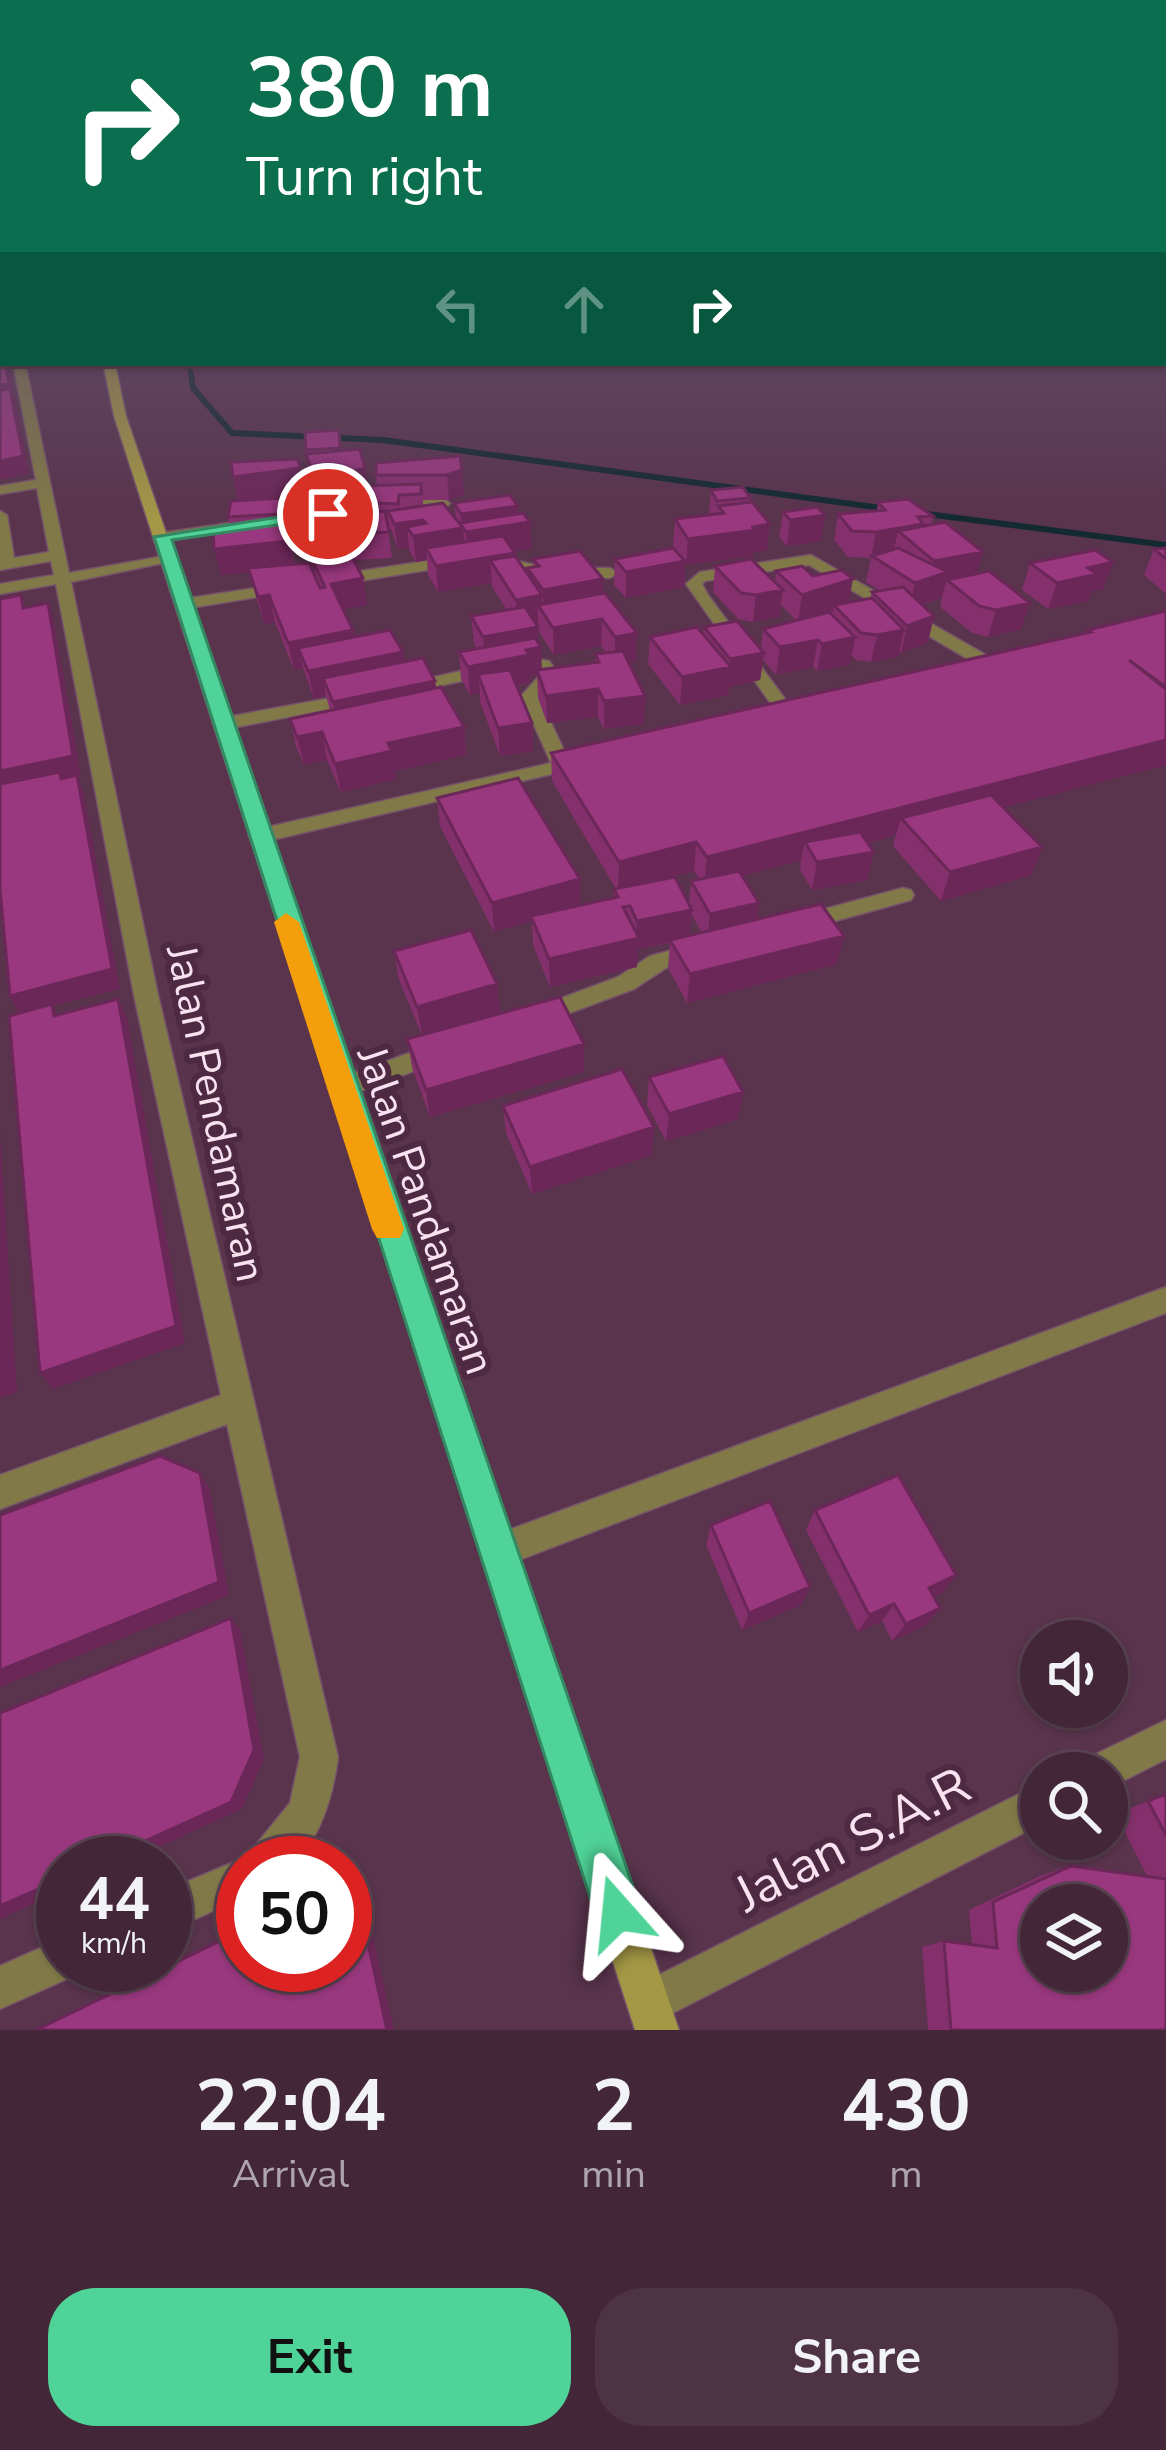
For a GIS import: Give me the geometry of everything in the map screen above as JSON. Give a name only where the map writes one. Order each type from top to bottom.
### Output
[{"type":"main road","name":"Jalan Pandamaran","points":[[95,366],[108,402],[120,416]]},
{"type":"main road","name":"Jalan Pandamaran","points":[[110,366],[120,416],[340,1088],[653,2017]]},
{"type":"street","name":"Jalan Pendamaran","points":[[20,366],[60,587],[146,995],[319,1757],[313,1805],[291,1836]]},
{"type":"street","points":[[0,490],[44,483]]},
{"type":"street","points":[[0,590],[60,587],[166,548],[355,506],[442,503]]},
{"type":"street","points":[[0,515],[3,565],[60,587]]},
{"type":"street","points":[[316,583],[481,560],[549,573],[610,573]]},
{"type":"street","points":[[787,714],[701,596],[694,584],[700,577],[811,560],[994,667]]},
{"type":"street","points":[[183,604],[294,586]]},
{"type":"street","points":[[222,724],[535,662],[550,674],[530,696],[562,766]]},
{"type":"street","points":[[956,675],[1016,662]]},
{"type":"street","points":[[764,719],[809,709]]},
{"type":"street","points":[[259,836],[602,757]]},
{"type":"street","points":[[770,932],[903,895]]},
{"type":"street","points":[[515,1024],[626,983],[658,962],[725,944]]},
{"type":"street","points":[[340,1088],[472,1040]]},
{"type":"street","points":[[498,1551],[1166,1300]]},
{"type":"street","points":[[0,1492],[239,1404]]},
{"type":"street","points":[[1128,1759],[1166,1739]]},
{"type":"street","name":"Jalan S.A.R","points":[[653,2017],[1020,1815]]},
{"type":"street","points":[[0,1988],[36,1971]]},
{"type":"building","points":[[0,366],[6,366],[9,384],[0,385]]},
{"type":"building","points":[[10,389],[23,456],[0,461],[0,390]]},
{"type":"building","points":[[339,430],[340,448],[306,450],[305,432]]},
{"type":"building","points":[[360,449],[365,468],[315,480],[306,454]]},
{"type":"building","points":[[460,456],[462,470],[447,475],[376,475],[376,463]]},
{"type":"building","points":[[298,459],[300,468],[233,477],[231,462]]},
{"type":"building","points":[[421,484],[421,494],[399,495],[398,504],[332,501],[335,487]]},
{"type":"building","points":[[743,487],[750,498],[717,501],[711,490]]},
{"type":"building","points":[[510,495],[518,506],[461,514],[454,503]]},
{"type":"building","points":[[304,497],[302,513],[228,517],[231,501]]},
{"type":"building","points":[[908,499],[933,516],[918,517],[923,524],[876,532],[852,531],[838,514],[885,510],[878,502]]},
{"type":"building","points":[[752,502],[770,524],[688,539],[675,519],[724,513],[718,506]]},
{"type":"building","points":[[443,503],[463,528],[413,536],[407,527],[426,523],[423,520],[394,524],[388,511]]},
{"type":"building","points":[[817,507],[825,515],[790,520],[783,512]]},
{"type":"building","points":[[385,511],[389,532],[304,536],[304,517]]},
{"type":"building","points":[[523,513],[530,522],[466,532],[460,523]]},
{"type":"building","points":[[286,521],[289,541],[214,549],[213,528]]},
{"type":"building","points":[[945,522],[983,552],[934,561],[898,531]]},
{"type":"building","points":[[503,536],[515,553],[436,566],[426,548]]},
{"type":"building","points":[[673,548],[685,561],[626,572],[615,559]]},
{"type":"building","points":[[898,548],[948,572],[915,583],[872,556]]},
{"type":"building","points":[[1095,550],[1113,562],[1088,568],[1097,574],[1057,583],[1030,563]]},
{"type":"building","points":[[580,551],[603,579],[543,590],[527,568],[539,566],[533,559]]},
{"type":"building","points":[[351,555],[363,578],[331,584],[353,630],[288,643],[269,595],[258,597],[248,568],[309,563],[320,588],[325,587],[313,562]]},
{"type":"building","points":[[515,556],[542,595],[516,600],[490,560]]},
{"type":"building","points":[[751,559],[783,590],[741,593],[715,566]]},
{"type":"building","points":[[802,566],[813,576],[842,570],[853,579],[802,595],[776,571]]},
{"type":"building","points":[[989,571],[1030,603],[996,610],[979,606],[947,580]]},
{"type":"building","points":[[903,587],[934,616],[907,626],[872,592]]},
{"type":"building","points":[[605,593],[637,633],[615,637],[602,619],[553,628],[538,605]]},
{"type":"building","points":[[21,595],[23,608],[48,603],[73,756],[0,771],[0,599]]},
{"type":"building","points":[[872,598],[904,630],[861,633],[834,605]]},
{"type":"building","points":[[525,607],[538,627],[483,637],[471,616]]},
{"type":"building","points":[[1166,611],[1166,687],[1129,660],[1166,689],[1166,740],[707,857],[696,842],[619,862],[551,753],[1091,632],[1088,630]]},
{"type":"building","points":[[829,612],[855,637],[780,647],[763,629]]},
{"type":"building","points":[[737,621],[764,653],[730,659],[704,627]]},
{"type":"building","points":[[697,627],[731,667],[682,677],[650,637]]},
{"type":"building","points":[[390,630],[403,652],[308,671],[298,648]]},
{"type":"building","points":[[535,638],[541,647],[526,650],[529,655],[468,667],[459,652]]},
{"type":"building","points":[[623,651],[645,696],[604,701],[598,689],[546,696],[537,670],[599,662],[595,654]]},
{"type":"building","points":[[423,658],[435,681],[333,702],[323,678]]},
{"type":"building","points":[[510,670],[532,723],[498,728],[478,674]]},
{"type":"building","points":[[441,687],[464,727],[388,743],[392,751],[335,764],[322,732],[297,737],[290,719]]},
{"type":"building","points":[[60,772],[61,779],[77,775],[112,969],[10,996],[0,890],[0,784]]},
{"type":"building","points":[[518,778],[580,879],[492,903],[437,798]]},
{"type":"building","points":[[991,795],[1042,847],[950,872],[901,818]]},
{"type":"building","points":[[860,832],[874,852],[817,862],[805,842]]},
{"type":"building","points":[[739,871],[759,903],[710,914],[691,881]]},
{"type":"building","points":[[675,877],[692,910],[637,921],[630,906],[623,907],[639,938],[549,959],[531,916],[618,897],[614,889]]},
{"type":"building","points":[[821,904],[844,936],[690,974],[670,940]]},
{"type":"building","points":[[471,930],[497,984],[417,1007],[394,951]]},
{"type":"building","points":[[560,997],[584,1044],[426,1090],[407,1039]]},
{"type":"building","points":[[118,999],[176,1326],[40,1373],[9,1016],[52,1004],[54,1016]]},
{"type":"building","points":[[723,1056],[743,1092],[669,1114],[649,1077]]},
{"type":"building","points":[[622,1069],[654,1127],[530,1167],[503,1106]]},
{"type":"building","points":[[160,1456],[200,1473],[219,1582],[0,1670],[0,1515]]},
{"type":"building","points":[[898,1475],[956,1575],[929,1588],[940,1608],[906,1624],[894,1604],[869,1615],[815,1510]]},
{"type":"building","points":[[770,1501],[810,1587],[749,1613],[711,1525]]},
{"type":"building","points":[[231,1618],[254,1750],[231,1802],[156,1836],[36,1836],[36,1890],[0,1906],[0,1713]]},
{"type":"building","points":[[1166,1794],[1166,1835],[1148,1801]]},
{"type":"building","points":[[1071,1866],[1166,1879],[1166,2030],[951,2030],[944,1941],[997,1948],[993,1902],[1020,1890],[1020,1992],[1128,1992],[1128,1884],[1032,1884]]},
{"type":"building","points":[[216,1943],[216,1992],[372,1992],[372,1962],[387,2030],[36,2030],[115,1992],[192,1992],[192,1955]]},
{"type":"waterway","points":[[189,366],[191,376]]},
{"type":"waterway","points":[[191,373],[193,388],[232,433],[383,440],[889,509]]},
{"type":"waterway","points":[[919,513],[1166,545]]},
{"type":"slow traffic","points":[[286,922],[388,1229]]},
{"type":"route","points":[[328,514],[162,537],[340,1088],[618,1913]]}]
